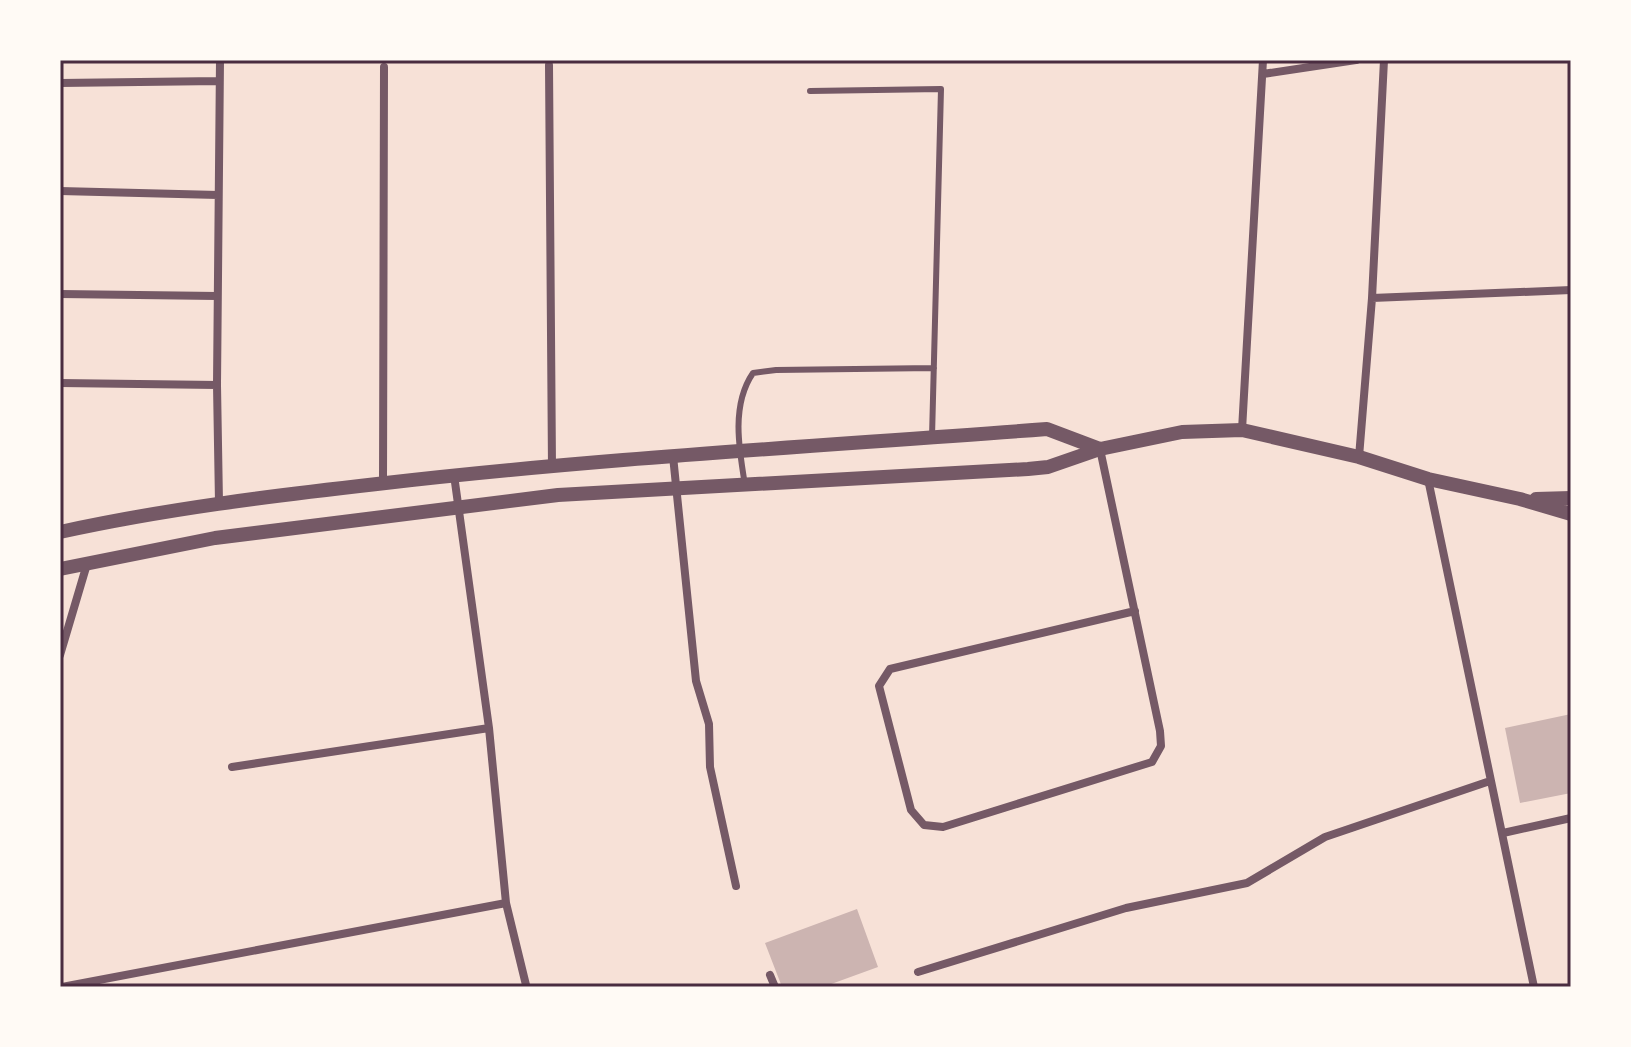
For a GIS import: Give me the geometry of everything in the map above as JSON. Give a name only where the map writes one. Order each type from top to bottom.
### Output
[{"type":"street","points":[[219,503],[217,296],[220,60]]},
{"type":"street","points":[[1242,430],[1263,60]]},
{"type":"street","points":[[1263,74],[1356,60]]},
{"type":"street","points":[[1359,457],[1372,298],[1384,60]]},
{"type":"street","points":[[549,65],[552,467]]},
{"type":"street","points":[[383,483],[384,67]]},
{"type":"street","points":[[60,83],[219,81]]},
{"type":"street","points":[[60,191],[218,195]]},
{"type":"street","points":[[1372,298],[1571,290]]},
{"type":"street","points":[[60,294],[217,296]]},
{"type":"street","points":[[60,383],[217,385]]},
{"type":"street","points":[[60,532],[219,503],[454,475],[673,456],[1047,429],[1100,449]]},
{"type":"street","points":[[60,569],[215,538],[458,505],[676,487],[745,486],[1048,467],[1100,449],[1182,432],[1242,430],[1359,457],[1428,479],[1520,499],[1571,514]]},
{"type":"street","points":[[1100,449],[1135,611],[1160,731],[1161,746],[1152,762],[943,827],[924,825],[911,810],[879,686],[890,669],[1135,611]]},
{"type":"street","points":[[673,456],[696,681],[709,724],[710,767],[736,886]]},
{"type":"street","points":[[454,475],[489,728],[506,903],[526,985]]},
{"type":"street","points":[[1428,479],[1534,987]]},
{"type":"street","points":[[1520,499],[1571,498]]},
{"type":"street","points":[[60,655],[87,563]]},
{"type":"street","points":[[232,767],[489,728]]},
{"type":"street","points":[[918,972],[1126,908],[1247,883],[1325,837],[1490,781]]},
{"type":"street","points":[[1503,833],[1571,818]]},
{"type":"street","points":[[62,987],[506,903]]},
{"type":"street","points":[[770,975],[775,987]]},
{"type":"lane","points":[[810,91],[941,89],[932,437]]},
{"type":"lane","points":[[745,486],[739,416],[744,386],[753,373],[934,368]]},
{"type":"building","points":[[1571,714],[1571,793],[1520,803],[1505,728]]},
{"type":"building","points":[[857,909],[878,967],[823,987],[782,987],[765,943]]}]
